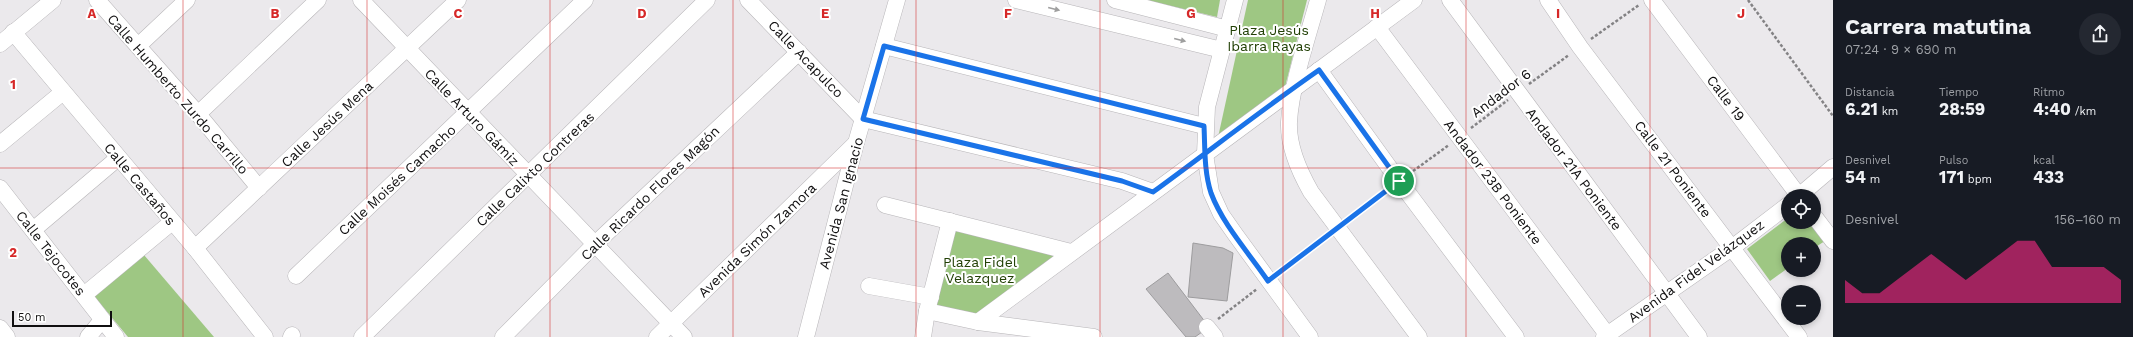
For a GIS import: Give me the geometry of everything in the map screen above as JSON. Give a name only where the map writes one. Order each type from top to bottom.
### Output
[{"type":"street","points":[[0,44],[54,0]]},
{"type":"street","name":"Calle Humberto Zurdo Carrillo","points":[[97,0],[198,114],[259,188]]},
{"type":"street","points":[[138,46],[187,0]]},
{"type":"street","points":[[198,114],[318,0]]},
{"type":"street","name":"Calle Arturo Gámiz","points":[[361,0],[467,113],[684,337]]},
{"type":"street","name":"Calle Jesús Mena","points":[[195,248],[458,0]]},
{"type":"street","name":"Calle Moisés Camacho","points":[[296,276],[584,0]]},
{"type":"street","name":"Calle Calixto Contreras","points":[[362,337],[707,0]]},
{"type":"street","name":"Calle Acapulco","points":[[748,0],[863,119]]},
{"type":"street","name":"Avenida San Ignacio","points":[[806,337],[856,143],[897,0]]},
{"type":"street","points":[[1016,0],[1222,50]]},
{"type":"street","points":[[1115,0],[1228,29]]},
{"type":"street","points":[[1235,0],[1207,107],[1204,126],[1205,154],[1211,192],[1221,214],[1310,337]]},
{"type":"street","points":[[1318,0],[1296,86],[1289,123],[1293,152],[1299,171],[1311,192],[1419,337]]},
{"type":"street","name":"Andador 21A Poniente","points":[[1450,0],[1517,93],[1667,293],[1695,336]]},
{"type":"street","name":"Calle 21 Poniente","points":[[1548,0],[1580,47],[1733,247],[1799,337]]},
{"type":"street","name":"Calle 19","points":[[1646,2],[1793,189]]},
{"type":"street","points":[[978,322],[1377,27],[1407,3]]},
{"type":"street","name":"Andador 23B Poniente","points":[[1377,27],[1607,336]]},
{"type":"street","name":"Calle Castaños","points":[[13,32],[195,248],[265,337]]},
{"type":"street","points":[[884,46],[1204,126]]},
{"type":"street","name":"Calle Ricardo Flores Magón","points":[[503,337],[595,244],[799,52]]},
{"type":"street","points":[[1319,70],[1399,181],[1516,337]]},
{"type":"street","points":[[0,144],[63,92]]},
{"type":"street","points":[[863,119],[1122,181],[1153,192]]},
{"type":"street","name":"Avenida Simón Zamora","points":[[657,337],[856,143]]},
{"type":"street","points":[[34,230],[118,158]]},
{"type":"street","points":[[1807,189],[1833,167]]},
{"type":"street","name":"Calle Tejocotes","points":[[0,188],[116,337]]},
{"type":"street","points":[[885,205],[1071,252]]},
{"type":"street","name":"Avenida Fidel Velázquez","points":[[1607,336],[1733,247],[1781,210]]},
{"type":"street","points":[[923,337],[929,304],[950,221]]},
{"type":"street","points":[[84,295],[172,222]]},
{"type":"street","points":[[1821,225],[1833,241]]},
{"type":"street","points":[[869,286],[929,304],[978,322],[1094,337]]},
{"type":"street","points":[[88,337],[102,320]]},
{"type":"street","points":[[0,328],[7,337]]},
{"type":"path","points":[[1748,0],[1833,116]]},
{"type":"path","name":"Andador 6","points":[[1211,332],[1268,281],[1337,228],[1517,93],[1580,47],[1646,2]]},
{"type":"green space","points":[[1146,0],[1220,0],[1217,17]]},
{"type":"green space","name":"Plaza Jesús Ibarra Rayas","points":[[1248,0],[1307,0],[1284,91],[1217,142]]},
{"type":"green space","name":"Plaza Fidel Velazquez","points":[[950,221],[1071,252],[978,322],[927,311]]},
{"type":"green space","points":[[1781,223],[1781,229],[1816,229],[1825,241],[1821,244],[1821,237],[1781,237],[1781,273],[1770,281],[1747,249]]},
{"type":"green space","points":[[144,255],[214,337],[128,337],[94,296]]},
{"type":"building","points":[[1193,243],[1223,248],[1233,253],[1227,301],[1188,297]]},
{"type":"building","points":[[1168,273],[1209,327],[1195,337],[1186,337],[1146,289]]},
{"type":"route","points":[[1399,181],[1268,281],[1221,214],[1211,192],[1205,154],[1204,126],[884,46],[863,119],[1122,181],[1153,192],[1205,154],[1296,86],[1319,70],[1399,181]]}]
